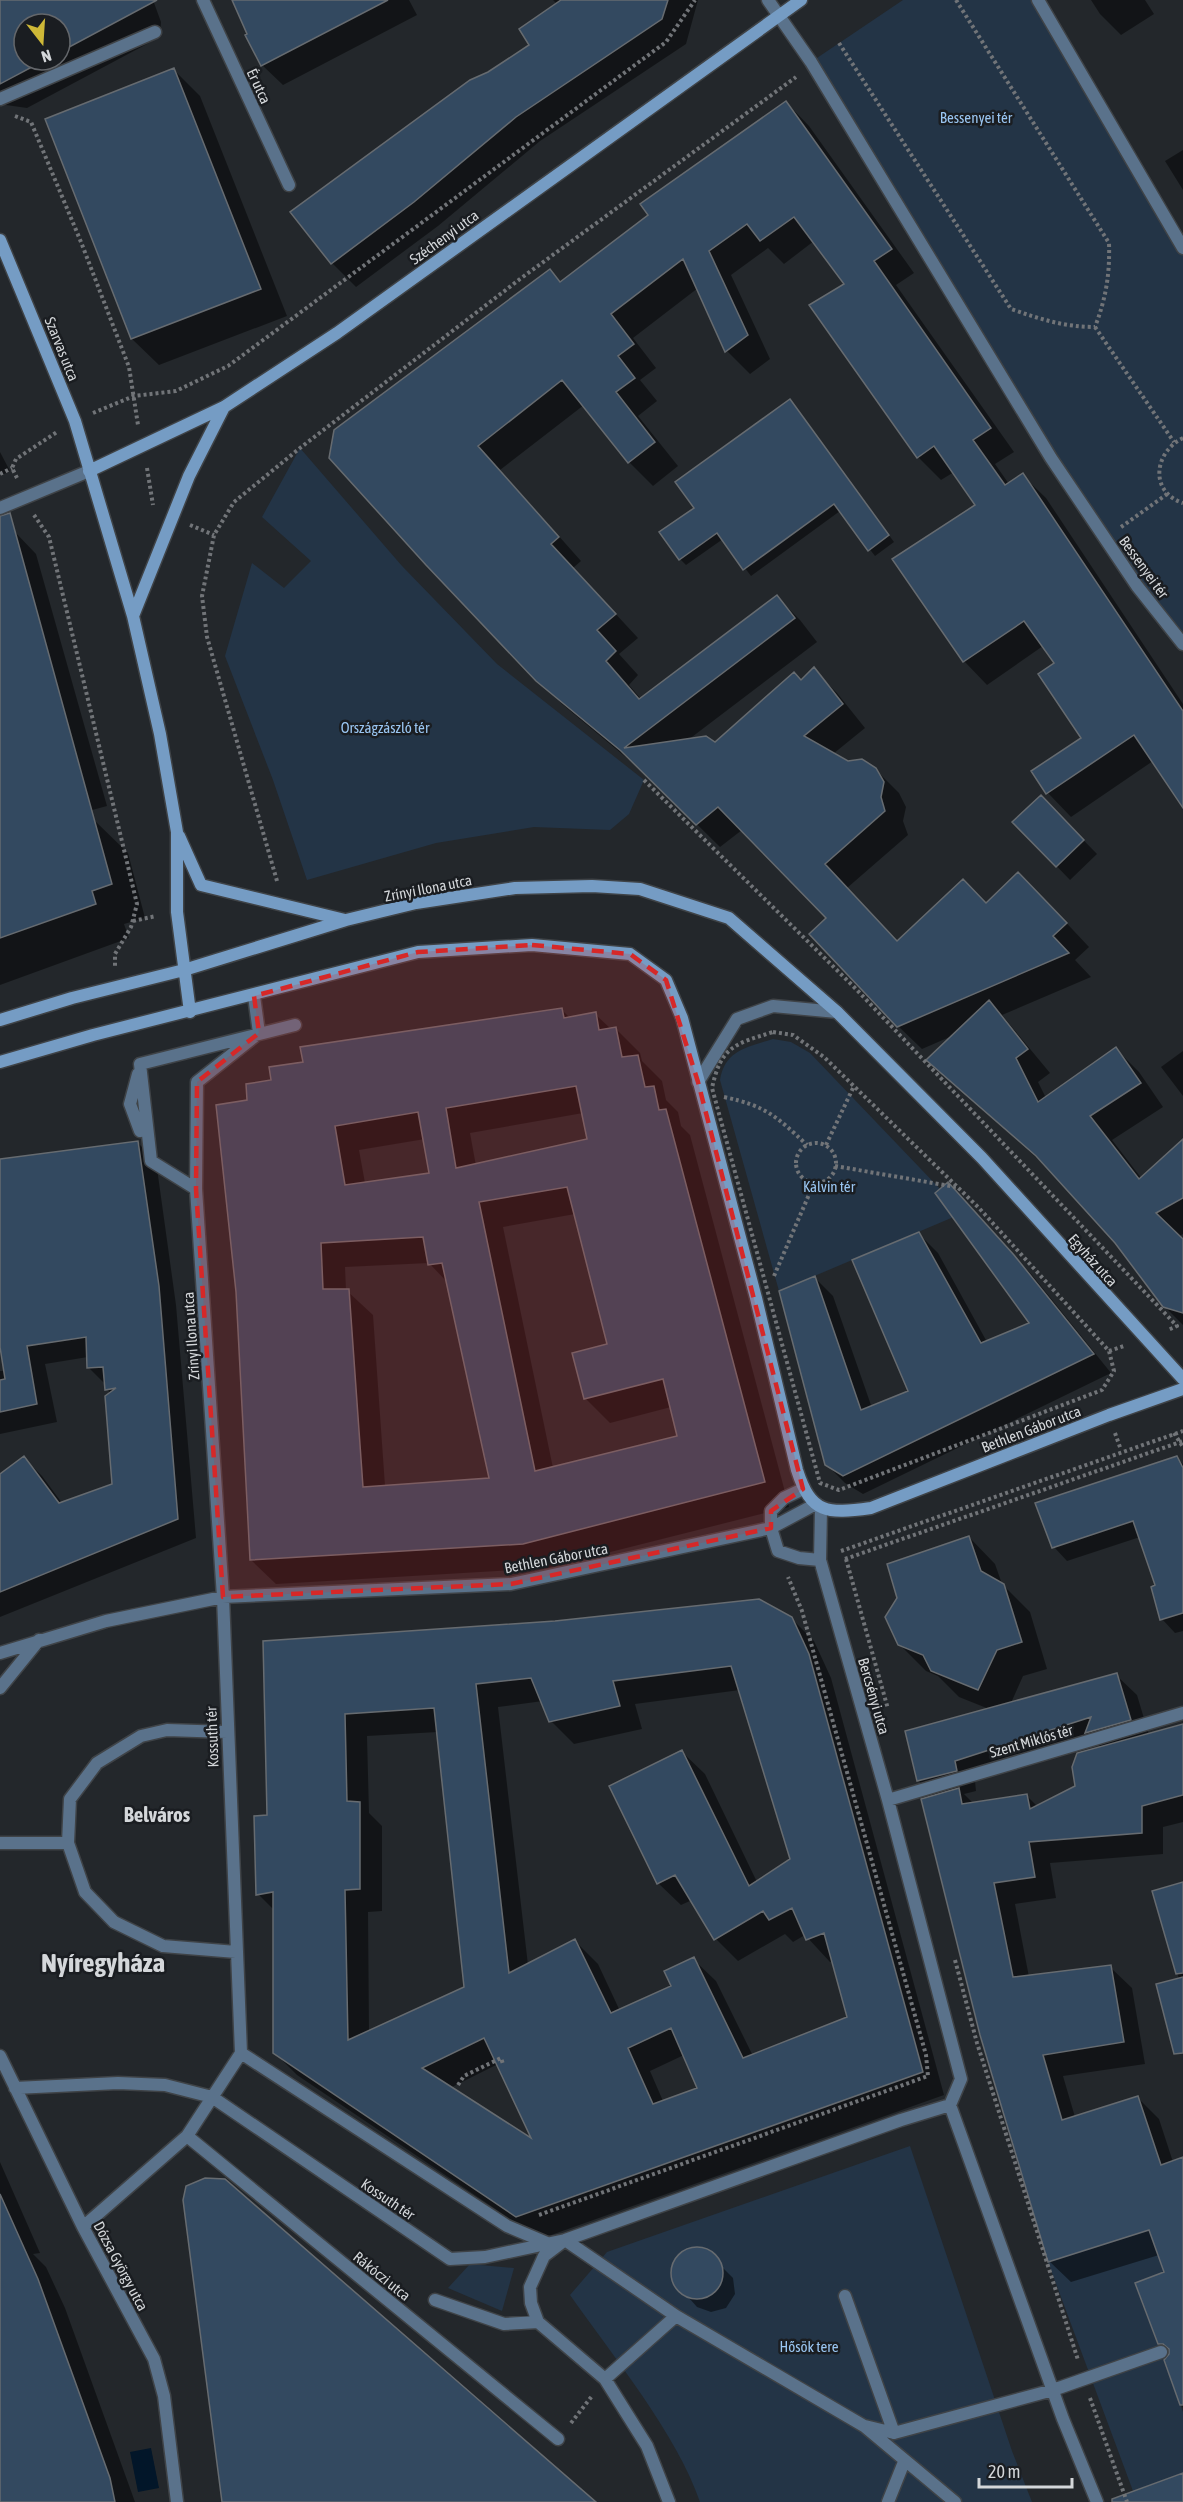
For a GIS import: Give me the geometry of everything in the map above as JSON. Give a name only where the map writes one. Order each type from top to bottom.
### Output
[{"type":"street","name":"Ér utca","points":[[203,0],[289,185]]},
{"type":"street","name":"Bessenyei tér","points":[[768,0],[811,62],[1051,458],[1137,586],[1183,644]]},
{"type":"street","name":"Széchenyi utca","points":[[89,471],[224,407],[337,333],[801,0]]},
{"type":"street","points":[[1038,0],[1183,248]]},
{"type":"street","points":[[0,99],[155,32]]},
{"type":"street","name":"Szarvas utca","points":[[0,240],[75,421],[89,471]]},
{"type":"street","points":[[133,616],[189,476],[224,407]]},
{"type":"street","points":[[0,508],[26,495],[89,471],[133,616],[160,734],[177,832],[177,912],[190,1012]]},
{"type":"street","points":[[177,832],[201,885],[346,920]]},
{"type":"street","name":"Zrínyi Ilona utca","points":[[0,1020],[72,998],[184,970],[346,920],[416,903],[515,888],[592,886],[640,889],[729,918],[837,1012]]},
{"type":"street","points":[[0,1062],[418,952],[532,945],[630,954],[666,980],[682,1018],[756,1298],[803,1489],[817,1507]]},
{"type":"street","points":[[254,996],[259,1033]]},
{"type":"street","points":[[698,1082],[736,1019],[773,1006],[837,1012]]},
{"type":"street","name":"Egyház utca","points":[[837,1012],[982,1158],[1183,1379]]},
{"type":"street","points":[[140,1064],[296,1025]]},
{"type":"street","name":"Zrínyi Ilona utca","points":[[223,1597],[196,1189],[197,1082],[259,1033]]},
{"type":"street","points":[[140,1064],[130,1104],[140,1131]]},
{"type":"street","points":[[140,1064],[151,1161],[196,1189]]},
{"type":"street","name":"Bethlen Gábor utca","points":[[223,1597],[511,1584],[771,1527],[817,1507],[845,1511],[871,1508],[1108,1415],[1183,1389]]},
{"type":"street","points":[[803,1489],[784,1498],[771,1511],[771,1527],[778,1551],[798,1558],[820,1560]]},
{"type":"street","name":"Bercsényi utca","points":[[817,1507],[820,1560],[888,1800],[961,2079],[950,2105]]},
{"type":"street","points":[[0,1653],[40,1639],[106,1621],[223,1597]]},
{"type":"street","name":"Kossuth tér","points":[[223,1597],[241,2053]]},
{"type":"street","points":[[0,1688],[40,1639]]},
{"type":"street","name":"Szent Miklós tér","points":[[888,1800],[1183,1713]]},
{"type":"street","points":[[227,1732],[167,1730],[141,1736],[97,1763],[70,1799],[68,1843],[85,1892],[114,1922],[163,1946],[236,1952]]},
{"type":"street","points":[[0,1843],[68,1843]]},
{"type":"street","points":[[83,2227],[187,2136],[241,2053],[507,2226],[548,2244]]},
{"type":"street","name":"Dózsa György utca","points":[[0,2056],[83,2227],[154,2359],[164,2396],[177,2502]]},
{"type":"street","name":"Kossuth tér","points":[[15,2088],[118,2083],[165,2085],[212,2097],[450,2259],[485,2257],[565,2240]]},
{"type":"street","points":[[669,2502],[647,2446],[605,2379],[538,2322],[531,2303],[530,2287],[544,2256],[565,2240],[901,2120],[950,2105],[1053,2390],[1097,2502]]},
{"type":"street","name":"Rákóczi utca","points":[[187,2136],[558,2439]]},
{"type":"street","points":[[565,2240],[676,2316],[864,2426],[904,2462],[955,2502]]},
{"type":"street","points":[[844,2296],[894,2433]]},
{"type":"street","points":[[435,2300],[504,2324],[538,2322]]},
{"type":"street","points":[[605,2379],[676,2316]]},
{"type":"street","points":[[864,2426],[894,2433],[1053,2390],[1161,2352]]},
{"type":"street","points":[[888,2502],[904,2462]]},
{"type":"path","points":[[134,396],[176,391],[228,366],[666,42],[694,0]]},
{"type":"path","points":[[956,0],[1109,243],[1110,271],[1107,296],[1095,327]]},
{"type":"path","points":[[839,43],[1011,309],[1050,323],[1071,327],[1095,327]]},
{"type":"path","points":[[277,881],[207,637],[202,596],[214,535],[234,502],[300,448],[502,293],[791,81],[811,62]]},
{"type":"path","points":[[10,114],[31,122],[129,367],[136,412]]},
{"type":"path","points":[[1095,327],[1174,442]]},
{"type":"path","points":[[1183,438],[1174,442],[1160,461],[1158,472],[1167,494],[1183,503]]},
{"type":"path","points":[[0,474],[12,468]]},
{"type":"path","points":[[149,474],[153,507]]},
{"type":"path","points":[[1105,539],[1167,494]]},
{"type":"path","points":[[26,495],[40,527],[49,537],[137,904],[131,927],[115,954],[117,971]]},
{"type":"path","points":[[644,780],[854,987],[1177,1326]]},
{"type":"path","points":[[773,1032],[793,1035],[824,1057],[854,1086],[957,1188],[1109,1351],[1114,1371],[1102,1390],[839,1490],[820,1483],[712,1088],[718,1063],[738,1043],[773,1032]]},
{"type":"path","points":[[826,1145],[854,1086]]},
{"type":"path","points":[[714,1095],[753,1103],[774,1114],[807,1145]]},
{"type":"path","points":[[820,1143],[826,1145],[835,1156],[836,1166],[827,1179],[814,1183],[802,1178],[796,1166],[797,1154],[807,1145],[820,1143]]},
{"type":"path","points":[[836,1166],[957,1188]]},
{"type":"path","points":[[768,1290],[814,1183]]},
{"type":"path","points":[[1109,1351],[1130,1343]]},
{"type":"path","points":[[820,1560],[1183,1431]]},
{"type":"path","points":[[1174,1433],[1183,1447]]},
{"type":"path","points":[[820,1560],[846,1559],[1181,1441]]},
{"type":"path","points":[[507,2226],[928,2076],[926,2055],[805,1622],[778,1551]]},
{"type":"path","points":[[846,1559],[889,1714]]},
{"type":"path","points":[[953,1951],[977,2043],[1084,2379],[1127,2502]]},
{"type":"path","points":[[458,2085],[464,2076],[501,2058],[504,2064]]},
{"type":"path","points":[[558,2439],[605,2379]]},
{"type":"highlighted area","points":[[532,945],[630,954],[666,980],[698,1082],[803,1489],[771,1511],[771,1528],[511,1584],[223,1597],[196,1189],[197,1082],[259,1033],[254,996],[418,952]]},
{"type":"green space","name":"Bessenyei tér","points":[[903,0],[1038,0],[1183,248],[1183,644],[1137,586],[811,62]]},
{"type":"green space","name":"Országzászló tér","points":[[300,448],[402,566],[497,664],[644,780],[629,814],[610,830],[534,827],[436,843],[307,880],[273,780],[225,656],[252,563],[284,588],[311,561],[262,517]]},
{"type":"green space","name":"Kálvin tér","points":[[773,1039],[791,1042],[810,1053],[963,1213],[779,1291],[720,1080],[732,1056],[746,1048]]},
{"type":"green space","name":"Hősök tere","points":[[910,2146],[1012,2451],[1032,2502],[700,2502],[690,2476],[660,2422],[570,2295],[607,2252]]},
{"type":"green space","points":[[1149,2230],[1164,2272],[1135,2284],[1183,2412],[1183,2473],[1133,2491],[1048,2262]]},
{"type":"green space","points":[[470,2264],[514,2268],[502,2311],[448,2288]]},
{"type":"shaded area","points":[[151,2448],[159,2488],[138,2492],[130,2452]]},
{"type":"building","points":[[0,0],[157,0],[72,46],[72,12],[12,12],[12,72],[22,72],[0,84]]},
{"type":"building","points":[[232,0],[388,0],[261,66],[245,35],[247,34]]},
{"type":"building","points":[[561,0],[668,0],[662,19],[516,117],[414,202],[331,264],[290,212],[470,80],[488,72],[529,45],[519,29]]},
{"type":"building","points":[[174,68],[261,289],[131,339],[45,119]]},
{"type":"building","points":[[786,101],[892,249],[874,261],[991,428],[973,440],[1005,485],[1023,473],[1183,711],[1183,808],[1134,735],[1046,794],[1031,771],[1081,738],[1038,674],[1054,663],[1024,621],[963,662],[892,559],[975,505],[934,446],[917,458],[809,305],[844,284],[794,217],[760,241],[747,224],[709,251],[748,335],[725,352],[683,259],[611,314],[634,344],[618,356],[635,378],[616,392],[655,442],[628,463],[562,380],[478,446],[559,537],[551,544],[616,614],[597,630],[616,651],[606,661],[639,699],[777,595],[795,618],[624,748],[706,736],[715,742],[794,672],[801,680],[814,667],[843,704],[804,736],[848,761],[862,759],[876,768],[884,782],[881,797],[885,811],[825,864],[897,941],[963,879],[986,903],[1018,872],[1067,923],[1053,936],[1069,953],[897,1027],[809,934],[826,918],[718,807],[696,825],[621,751],[536,681],[329,458],[334,430],[550,269],[560,282],[648,215],[640,204]]},
{"type":"building","points":[[790,399],[889,535],[868,551],[834,504],[743,570],[717,533],[679,560],[659,532],[694,508],[675,482]]},
{"type":"building","points":[[10,513],[112,884],[92,891],[96,904],[0,938],[0,516]]},
{"type":"building","points":[[1041,795],[1084,840],[1056,867],[1012,822]]},
{"type":"building","points":[[989,1000],[1028,1049],[1016,1058],[1038,1102],[1116,1047],[1141,1083],[1090,1116],[1139,1179],[1183,1139],[1183,1198],[1156,1213],[1183,1239],[1183,1313],[1163,1307],[1115,1243],[1036,1156],[926,1060]]},
{"type":"building","points":[[562,1008],[564,1018],[596,1012],[599,1030],[616,1027],[622,1057],[638,1055],[645,1087],[654,1086],[659,1110],[666,1109],[765,1482],[523,1544],[250,1560],[236,1292],[216,1105],[247,1100],[246,1084],[271,1080],[269,1067],[303,1062],[300,1047]],"holes":[[[576,1086],[587,1139],[456,1168],[446,1108]],[[418,1112],[429,1173],[345,1185],[335,1126]],[[567,1187],[607,1344],[572,1353],[584,1399],[663,1379],[677,1436],[535,1471],[479,1202]],[[423,1237],[428,1265],[442,1263],[489,1478],[363,1487],[349,1289],[323,1289],[321,1243]]]},
{"type":"building","points":[[138,1141],[159,1286],[178,1519],[0,1592],[0,1474],[24,1456],[59,1503],[112,1484],[105,1396],[116,1388],[105,1390],[103,1367],[87,1368],[86,1337],[27,1346],[37,1404],[0,1412],[0,1380],[5,1379],[0,1347],[0,1159]]},
{"type":"building","points":[[948,1182],[1014,1255],[1094,1354],[843,1476],[825,1465],[779,1291],[815,1276],[861,1410],[908,1391],[852,1260],[919,1232],[981,1343],[1029,1323],[935,1193]]},
{"type":"building","points":[[1177,1456],[1183,1468],[1183,1613],[1160,1620],[1151,1587],[1155,1585],[1133,1521],[1052,1548],[1035,1503]]},
{"type":"building","points":[[969,1536],[981,1571],[1004,1584],[1022,1642],[997,1650],[978,1690],[931,1671],[923,1655],[898,1645],[885,1617],[897,1598],[887,1564]]},
{"type":"building","points":[[759,1599],[792,1617],[809,1654],[923,2072],[516,2217],[273,2053],[273,1892],[256,1895],[254,1816],[267,1815],[263,1641],[555,1621]],"holes":[[[731,1666],[790,1859],[749,1886],[682,1750],[609,1786],[657,1884],[675,1875],[714,1940],[763,1911],[769,1920],[792,1908],[806,1940],[824,1933],[847,2017],[743,2058],[694,1957],[664,1971],[671,1986],[611,2013],[575,1939],[509,1973],[476,1684],[531,1678],[549,1722],[620,1706],[613,1681]],[[434,1708],[464,1987],[348,2040],[345,1890],[360,1889],[360,1802],[347,1801],[345,1714]],[[671,2028],[697,2088],[653,2104],[628,2048]],[[484,2038],[531,2138],[422,2068]]]},
{"type":"building","points":[[1117,1673],[1131,1720],[1085,1733],[1091,1717],[955,1761],[957,1771],[917,1781],[905,1731]]},
{"type":"building","points":[[1183,1724],[1183,1795],[1142,1806],[1142,1833],[1029,1842],[1035,1877],[994,1883],[1013,1977],[1111,1965],[1124,2042],[1043,2055],[1062,2120],[1138,2096],[1161,2165],[1183,2157],[1183,2405],[1180,2405],[1164,2360],[1169,2354],[1169,2349],[1163,2344],[1158,2344],[1135,2283],[1164,2272],[1149,2230],[1048,2262],[980,2035],[921,1799],[959,1788],[962,1804],[1027,1794],[1030,1809],[1075,1786],[1072,1767],[1077,1753]]},
{"type":"building","points":[[1183,1882],[1183,1973],[1176,1974],[1152,1891]]},
{"type":"building","points":[[1183,1977],[1183,2053],[1174,2054],[1156,1984]]},
{"type":"building","points":[[205,2178],[225,2179],[596,2502],[222,2502],[183,2200],[186,2186]]},
{"type":"building","points":[[0,2194],[38,2279],[110,2478],[115,2502],[0,2502]]},
{"type":"building","points":[[697,2247],[707,2249],[715,2255],[721,2263],[723,2273],[721,2283],[715,2291],[707,2297],[697,2299],[687,2297],[679,2291],[673,2283],[671,2273],[673,2263],[679,2255],[687,2249]]},
{"type":"building","points":[[1183,2473],[1183,2502],[1112,2502],[1112,2499]]},
{"type":"district","name":"Belváros","points":[[157,1814]]},
{"type":"district","name":"Nyíregyháza","points":[[103,1962]]}]
